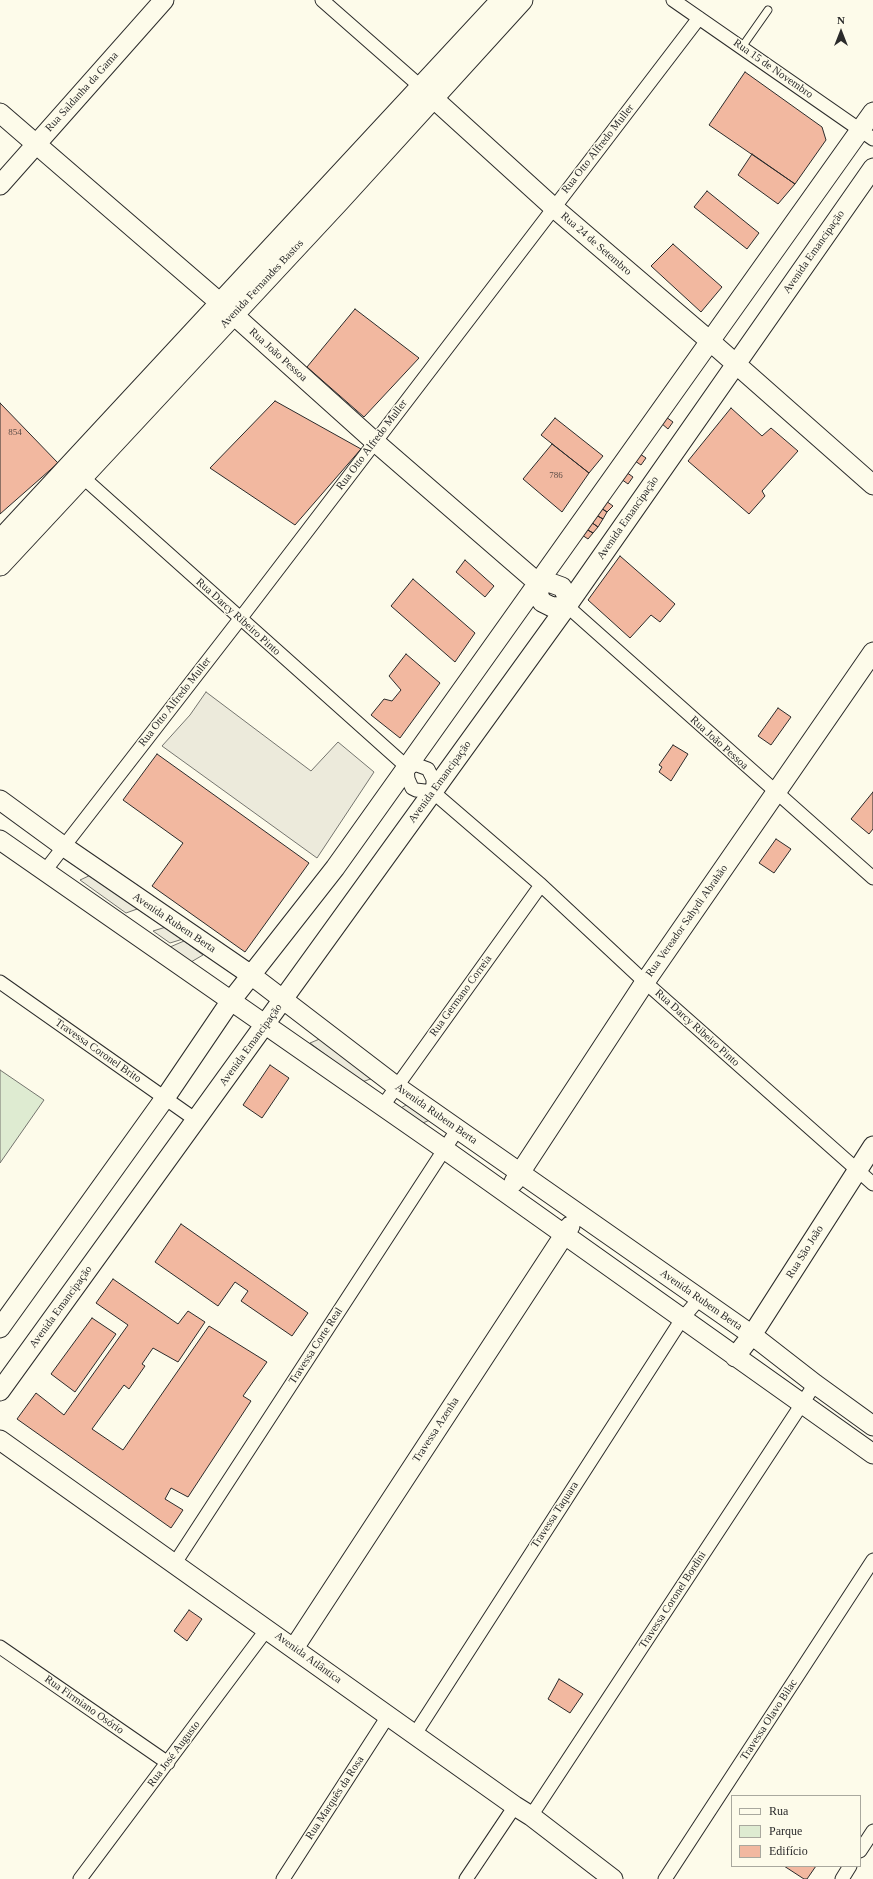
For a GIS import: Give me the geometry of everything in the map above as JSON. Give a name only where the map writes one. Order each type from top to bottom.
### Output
[{"type":"main road","name":"Rua Saldanha da Gama","points":[[0,185],[164,0]]},
{"type":"main road","name":"Avenida Fernandes Bastos","points":[[0,565],[76,471],[427,92],[502,0]]},
{"type":"main road","name":"Avenida Fernandes Bastos","points":[[427,92],[522,0]]},
{"type":"main road","name":"Rua 24 de Setembro","points":[[427,92],[553,207],[711,342],[873,485]]},
{"type":"main road","points":[[0,1328],[165,1098],[250,974],[335,868],[711,342],[866,134],[873,112]]},
{"type":"main road","name":"Rua João Pessoa","points":[[0,113],[538,583]]},
{"type":"main road","name":"Avenida Emancipação","points":[[0,1391],[567,606],[873,168]]},
{"type":"main road","name":"Avenida Fernandes Bastos","points":[[0,541],[76,471]]},
{"type":"main road","points":[[538,583],[550,583],[562,587],[567,596],[567,606]]},
{"type":"main road","name":"Rua Vereador Sahydi Abrahão","points":[[506,1194],[645,982],[873,652]]},
{"type":"main road","name":"Avenida Rubem Berta","points":[[0,800],[63,846],[250,974],[396,1086],[752,1335],[815,1384],[873,1426]]},
{"type":"main road","points":[[0,840],[230,1002],[444,1149],[873,1454]]},
{"type":"main road","name":"Rua São João","points":[[735,1357],[752,1335],[873,1146]]},
{"type":"main road","name":"Travessa Azenha","points":[[294,1648],[578,1213]]},
{"type":"main road","name":"Avenida Atlântica","points":[[0,1440],[531,1816],[613,1879]]},
{"type":"street","name":"Rua 24 de Setembro","points":[[322,0],[427,92]]},
{"type":"street","name":"Rua 15 de Novembro","points":[[673,0],[866,134]]},
{"type":"street","name":"Rua Otto Alfredo Muller","points":[[44,872],[240,619],[374,441],[699,18]]},
{"type":"street","name":"Rua Darcy Ribeiro Pinto","points":[[76,471],[407,767]]},
{"type":"street","name":"Rua João Pessoa","points":[[567,606],[776,794],[873,878]]},
{"type":"street","points":[[417,765],[428,769],[433,779],[433,792],[416,790],[412,788],[408,779],[407,767],[417,765]]},
{"type":"street","name":"Rua Darcy Ribeiro Pinto","points":[[433,792],[541,884],[645,982],[873,1184]]},
{"type":"street","name":"Rua Germano Correia","points":[[382,1107],[541,884]]},
{"type":"street","name":"Travessa Coronel Brito","points":[[0,982],[196,1120]]},
{"type":"street","name":"Travessa Corte Real","points":[[174,1563],[444,1149],[458,1130]]},
{"type":"street","name":"Travessa Taquara","points":[[415,1734],[682,1319],[699,1299]]},
{"type":"street","name":"Travessa Coronel Bordini","points":[[531,1816],[815,1384]]},
{"type":"street","name":"Travessa Olavo Bilac","points":[[666,1879],[873,1560]]},
{"type":"street","name":"Rua José Augusto","points":[[80,1879],[267,1629]]},
{"type":"street","name":"Rua Firmiano Osório","points":[[0,1647],[168,1763]]},
{"type":"street","name":"Rua Marquês da Rosa","points":[[283,1879],[388,1716]]},
{"type":"street","points":[[466,1879],[515,1806]]},
{"type":"street","points":[[861,1849],[873,1831]]},
{"type":"street","points":[[842,1879],[849,1867]]},
{"type":"lane","points":[[742,48],[768,10]]},
{"type":"green space","points":[[0,1070],[44,1100],[0,1163]]},
{"type":"shaded area","points":[[206,692],[311,771],[338,742],[374,772],[317,858],[162,746],[190,715]]},
{"type":"shaded area","points":[[93,874],[140,908],[126,913],[80,880]]},
{"type":"shaded area","points":[[166,927],[183,939],[170,943],[153,931]]},
{"type":"shaded area","points":[[184,941],[203,955],[191,962],[170,947]]},
{"type":"shaded area","points":[[322,1038],[376,1077],[362,1082],[310,1043]]},
{"type":"shaded area","points":[[408,1104],[430,1120],[418,1125],[397,1110]]},
{"type":"building","points":[[745,72],[822,127],[826,140],[795,184],[709,125]]},
{"type":"building","points":[[752,154],[795,184],[778,204],[738,175]]},
{"type":"building","points":[[707,191],[759,233],[747,249],[694,207]]},
{"type":"building","points":[[673,244],[722,287],[701,312],[651,266]]},
{"type":"building","points":[[355,309],[419,358],[364,417],[307,367]]},
{"type":"building","points":[[275,401],[361,449],[295,525],[210,468]]},
{"type":"building","points":[[0,403],[58,463],[0,514]]},
{"type":"building","points":[[731,408],[762,436],[771,428],[798,451],[762,491],[765,496],[749,514],[688,461]]},
{"type":"building","points":[[666,417],[673,422],[668,429],[661,423]]},
{"type":"building","points":[[555,418],[603,456],[589,473],[541,435]]},
{"type":"building","points":[[552,444],[589,473],[562,512],[523,479]]},
{"type":"building","points":[[640,454],[646,458],[641,465],[635,461]]},
{"type":"building","points":[[626,472],[633,477],[628,484],[621,479]]},
{"type":"building","points":[[606,501],[613,506],[607,512],[601,508]]},
{"type":"building","points":[[601,508],[607,512],[603,519],[596,515]]},
{"type":"building","points":[[596,515],[603,519],[598,527],[591,522]]},
{"type":"building","points":[[591,522],[598,527],[593,533],[586,529]]},
{"type":"building","points":[[586,529],[593,533],[588,539],[582,535]]},
{"type":"building","points":[[620,556],[675,604],[660,622],[651,615],[630,638],[588,600]]},
{"type":"building","points":[[465,560],[494,586],[485,597],[456,572]]},
{"type":"building","points":[[413,579],[475,633],[455,662],[391,606]]},
{"type":"building","points":[[406,654],[440,683],[400,738],[371,715],[384,699],[392,701],[401,690],[389,676]]},
{"type":"building","points":[[778,708],[791,717],[771,745],[758,736]]},
{"type":"building","points":[[673,745],[688,754],[671,781],[659,772],[662,767],[659,765]]},
{"type":"building","points":[[157,754],[309,863],[245,952],[152,886],[183,843],[123,800]]},
{"type":"building","points":[[873,792],[873,829],[869,834],[851,819]]},
{"type":"building","points":[[776,839],[791,849],[774,873],[759,863]]},
{"type":"building","points":[[270,1065],[289,1078],[262,1118],[243,1105]]},
{"type":"building","points":[[181,1224],[308,1313],[292,1336],[241,1301],[248,1291],[235,1282],[218,1306],[155,1262]]},
{"type":"building","points":[[113,1279],[178,1324],[188,1311],[205,1322],[178,1362],[153,1348],[142,1364],[145,1366],[129,1389],[124,1385],[92,1429],[123,1450],[209,1326],[267,1362],[243,1396],[251,1401],[188,1497],[171,1488],[165,1499],[183,1510],[171,1528],[17,1419],[36,1393],[64,1415],[128,1325],[96,1303]]},
{"type":"building","points":[[92,1318],[116,1334],[75,1392],[51,1374]]},
{"type":"building","points":[[189,1610],[202,1619],[187,1641],[174,1631]]},
{"type":"building","points":[[559,1679],[583,1694],[570,1713],[548,1699]]},
{"type":"building","points":[[786,1867],[815,1867],[807,1879],[804,1879]]}]
